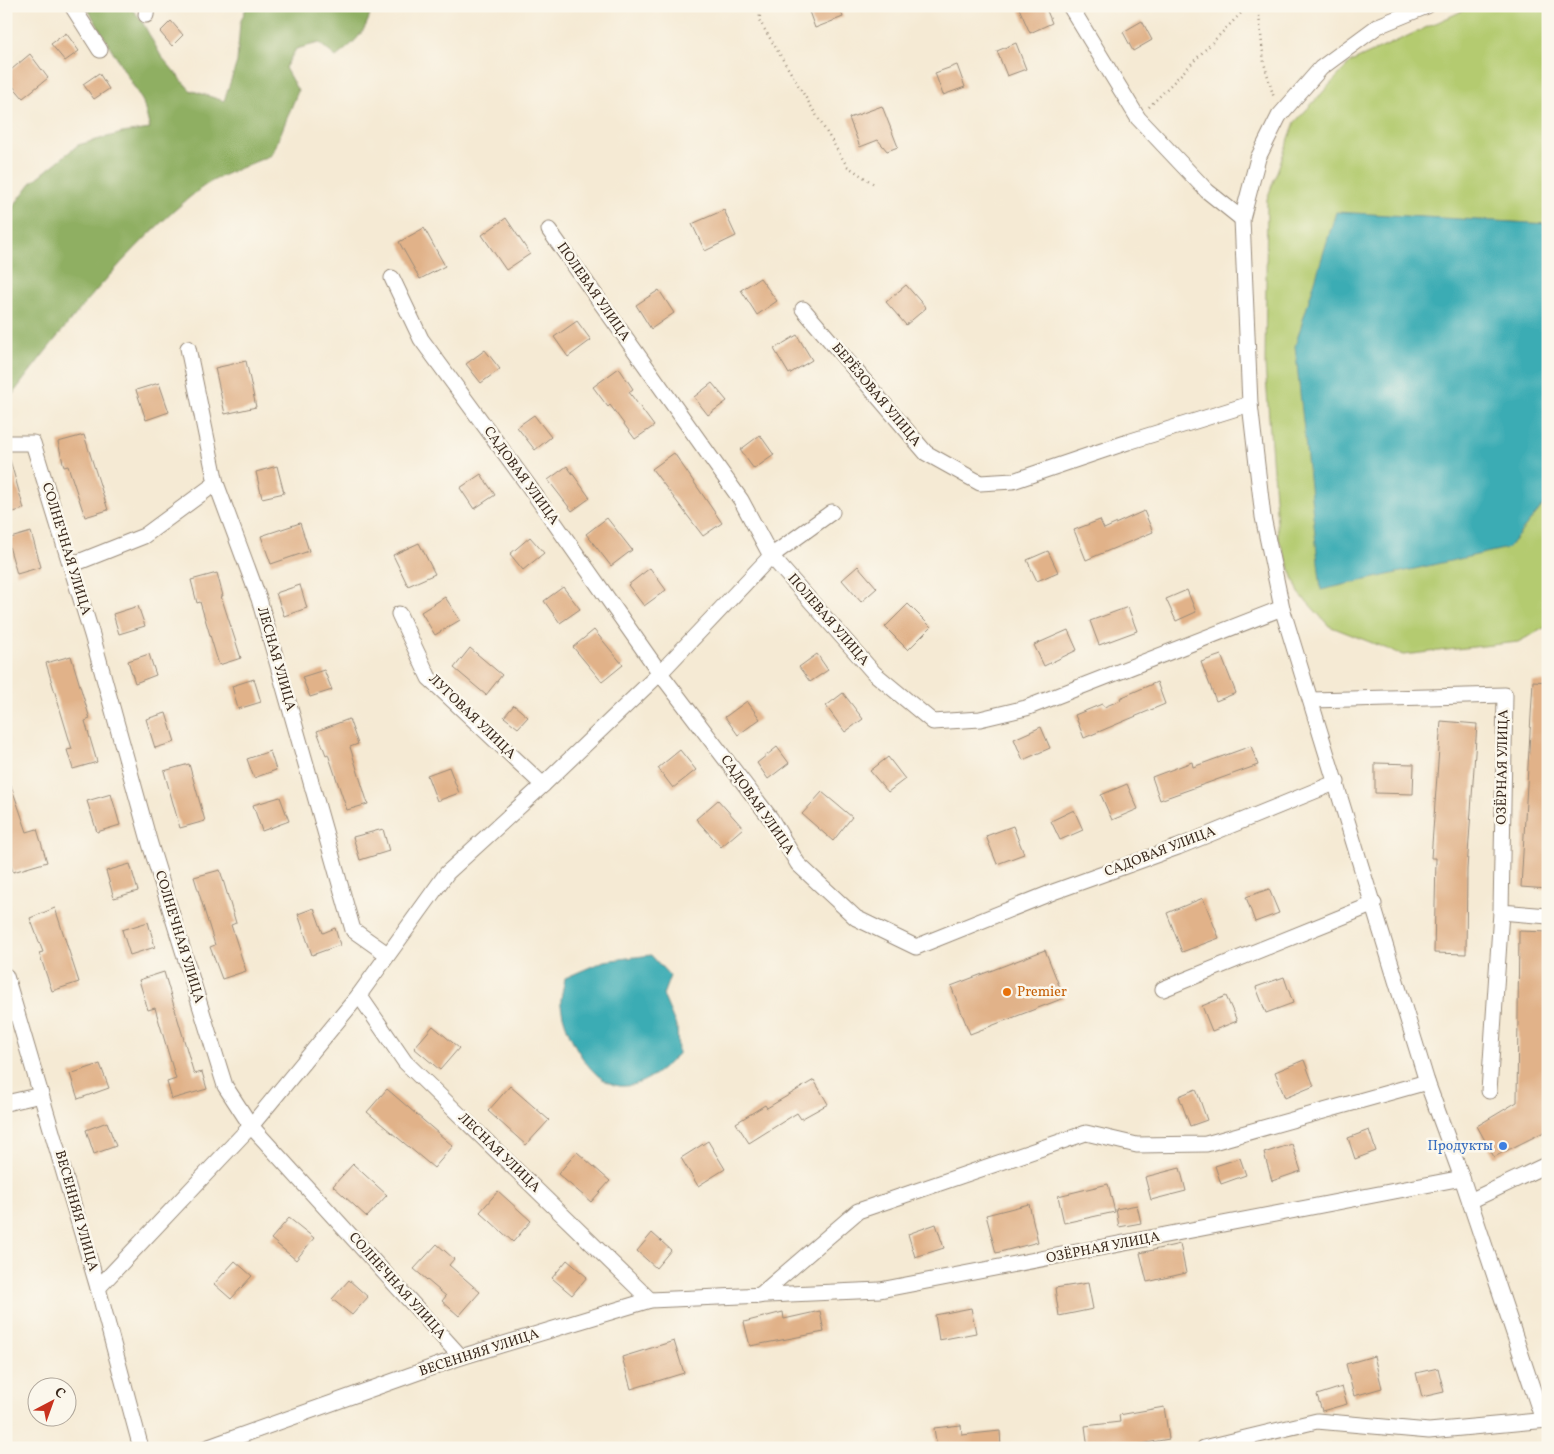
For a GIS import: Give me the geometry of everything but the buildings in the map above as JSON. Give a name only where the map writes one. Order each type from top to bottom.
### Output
[{"type":"street","points":[[72,6],[100,50]]},
{"type":"street","points":[[1070,6],[1138,118],[1207,191],[1242,219]]},
{"type":"street","points":[[1204,1448],[1317,1421],[1429,1431],[1546,1420],[1427,1082],[1337,782],[1282,608],[1263,517],[1250,404],[1242,219],[1258,158],[1279,116],[1321,68],[1378,26],[1427,6]]},
{"type":"street","name":"ПОЛЕВАЯ УЛИЦА","points":[[549,230],[741,500],[771,556],[874,673],[933,722],[980,719],[1026,708],[1282,608]]},
{"type":"street","name":"САДОВАЯ УЛИЦА","points":[[392,278],[421,339],[528,485],[660,673],[770,819],[798,864],[856,918],[916,947],[1054,892],[1178,847],[1337,782]]},
{"type":"street","name":"БЕРЁЗОВАЯ УЛИЦА","points":[[803,309],[926,453],[980,483],[1013,481],[1128,442],[1250,404]]},
{"type":"street","name":"ЛЕСНАЯ УЛИЦА","points":[[188,348],[216,483],[259,599],[353,930],[387,954]]},
{"type":"street","name":"СОЛНЕЧНАЯ УЛИЦА","points":[[6,443],[33,443],[71,565],[150,844],[225,1086],[251,1126],[461,1357]]},
{"type":"street","points":[[71,565],[144,536],[216,483]]},
{"type":"street","points":[[98,1288],[251,1126],[359,995],[447,873],[543,785],[660,673],[771,556],[832,512]]},
{"type":"street","name":"ЛУГОВАЯ УЛИЦА","points":[[399,614],[429,678],[543,785]]},
{"type":"street","name":"ОЗЁРНАЯ УЛИЦА","points":[[1311,700],[1505,696],[1501,912],[1489,1091]]},
{"type":"street","points":[[1163,989],[1374,904]]},
{"type":"street","points":[[1501,912],[1548,916]]},
{"type":"street","name":"ВЕСЕННЯЯ УЛИЦА","points":[[6,976],[98,1288],[141,1448]]},
{"type":"street","name":"ЛЕСНАЯ УЛИЦА","points":[[359,995],[405,1062],[650,1300]]},
{"type":"street","points":[[759,1296],[858,1211],[1086,1134],[1137,1145],[1206,1144],[1427,1082]]},
{"type":"street","points":[[6,1103],[41,1095]]},
{"type":"street","points":[[1470,1201],[1548,1164]]},
{"type":"street","name":"ОЗЁРНАЯ УЛИЦА","points":[[759,1296],[880,1290],[1446,1183],[1462,1178]]},
{"type":"street","name":"ВЕСЕННЯЯ УЛИЦА","points":[[206,1448],[461,1357],[650,1300],[759,1296]]},
{"type":"path","points":[[762,6],[759,20],[847,166],[874,184]]},
{"type":"path","points":[[1138,118],[1248,6]]},
{"type":"path","points":[[1258,6],[1264,63],[1279,116]]},
{"type":"green space","points":[[86,6],[129,6],[140,18],[161,56],[190,90],[224,101],[237,62],[240,23],[247,6],[372,6],[367,23],[360,35],[336,57],[319,43],[296,49],[285,68],[298,91],[272,155],[207,184],[173,211],[122,262],[72,318],[6,403],[6,216],[31,183],[78,145],[122,133],[150,129],[143,102]]},
{"type":"green space","points":[[1473,6],[1548,6],[1548,224],[1336,213],[1508,548],[1548,499],[1548,626],[1518,642],[1403,655],[1329,626],[1299,593],[1278,537],[1265,365],[1267,199],[1295,122],[1351,62]]},
{"type":"water","points":[[1336,212],[1548,224],[1548,499],[1508,548],[1321,590],[1295,346]]},
{"type":"water","points":[[651,955],[670,976],[663,995],[677,1028],[678,1054],[648,1079],[634,1085],[614,1085],[602,1079],[592,1070],[574,1044],[563,1017],[561,1005],[565,978],[604,961]]},
{"type":"place","name":"Premier","points":[[1007,992]]},
{"type":"place","name":"Продукты","points":[[1503,1146]]}]
